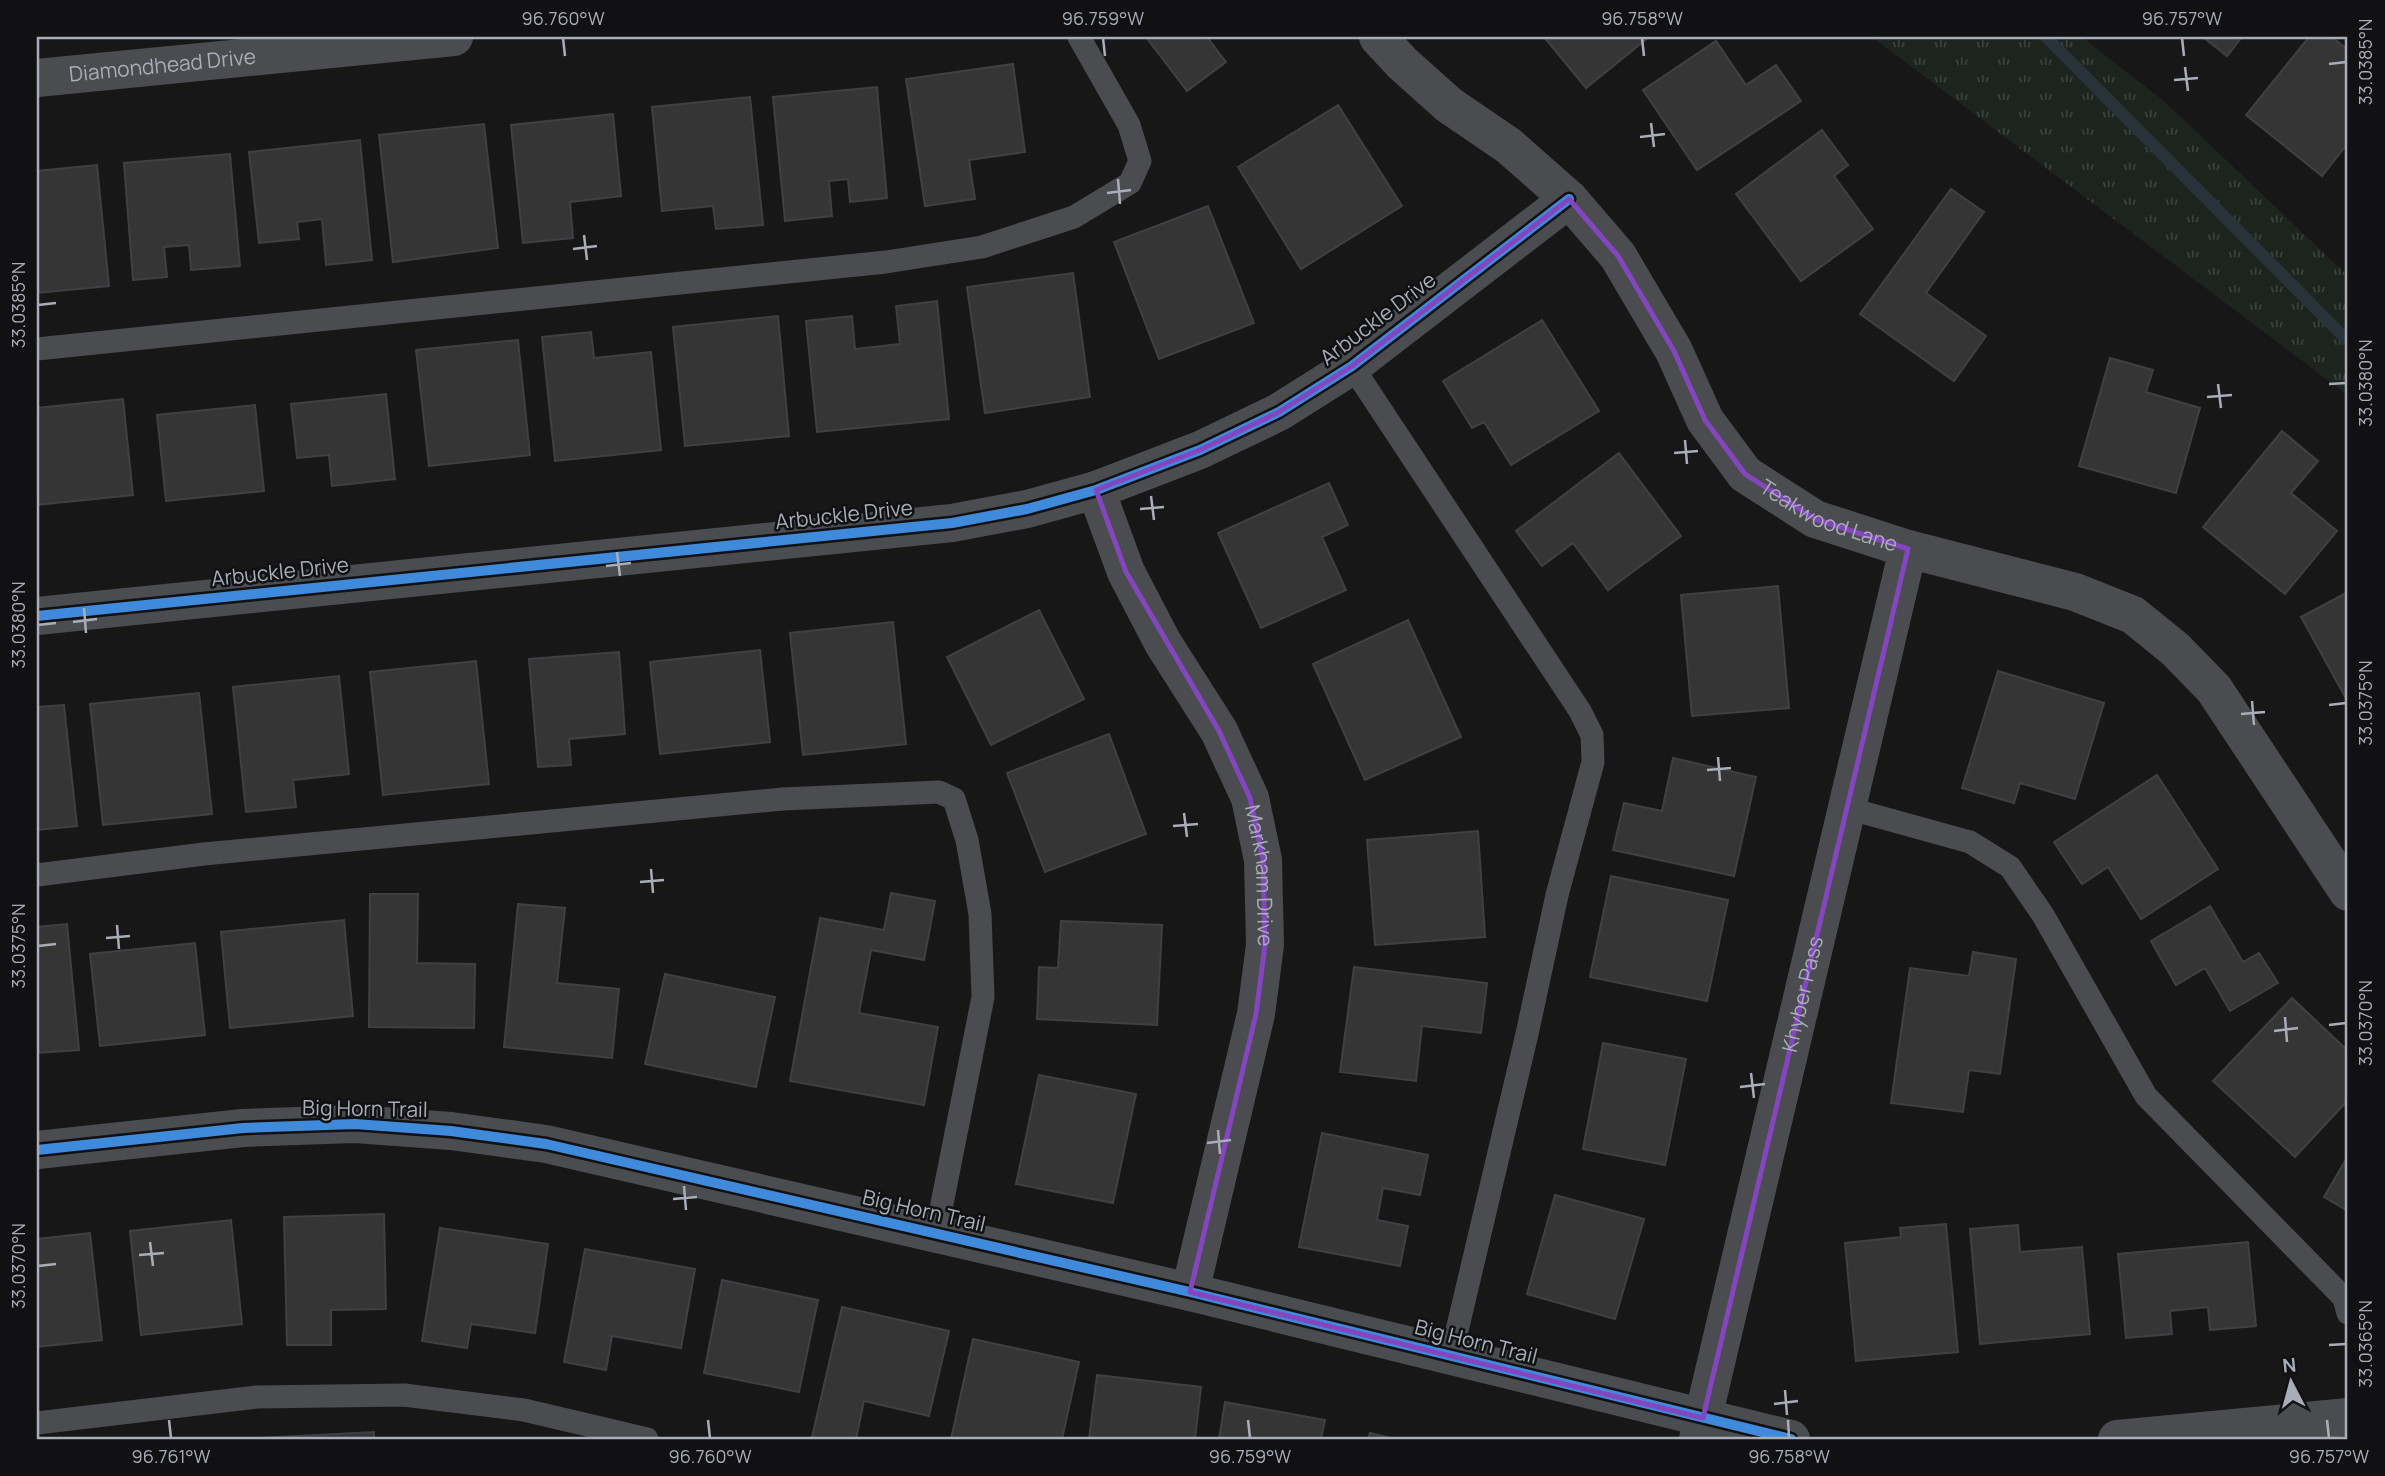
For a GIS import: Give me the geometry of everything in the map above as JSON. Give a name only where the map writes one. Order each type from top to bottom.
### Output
[{"type":"street","name":"Diamondhead Drive","points":[[37,78],[454,37]]},
{"type":"street","name":"Teakwood Lane","points":[[1378,37],[1402,63],[1449,105],[1509,146],[1569,199],[1618,256],[1674,351],[1705,420],[1745,474],[1815,519],[1908,549],[2075,592],[2133,615],[2165,640],[2214,689],[2348,892]]},
{"type":"street","name":"Arbuckle Drive","points":[[37,616],[952,523],[1027,509],[1096,490],[1200,450],[1279,412],[1352,366],[1569,199]]},
{"type":"street","name":"Markham Drive","points":[[1096,490],[1126,572],[1163,643],[1219,731],[1250,798],[1263,860],[1265,945],[1256,1014],[1190,1292]]},
{"type":"street","name":"Khyber Pass","points":[[1700,1429],[1908,549]]},
{"type":"street","name":"Big Horn Trail","points":[[37,1150],[257,1128],[355,1124],[451,1131],[546,1144],[1190,1292],[1451,1356],[1700,1429],[1791,1439]]},
{"type":"street","points":[[2117,1439],[2348,1417]]},
{"type":"lane","points":[[37,349],[859,265],[982,247],[1074,217],[1130,183],[1140,161],[1129,125],[1079,37]]},
{"type":"lane","points":[[1352,366],[1580,711],[1592,736],[1593,762],[1557,895],[1451,1356]]},
{"type":"lane","points":[[37,875],[204,854],[769,801],[939,792],[954,799],[967,840],[980,914],[984,997],[936,1234]]},
{"type":"lane","points":[[1847,808],[1970,842],[2010,867],[2043,915],[2146,1096],[2344,1298],[2348,1312]]},
{"type":"lane","points":[[37,1423],[257,1397],[404,1395],[524,1410],[646,1439]]},
{"type":"highlighted area","points":[[1569,199],[1618,256],[1674,351],[1705,420],[1745,474],[1815,519],[1908,549],[1703,1418],[1190,1292],[1256,1014],[1265,945],[1263,860],[1250,798],[1219,731],[1126,572],[1096,490],[1200,450],[1279,412],[1352,366]]},
{"type":"green space","points":[[1872,37],[2082,37],[2166,103],[2348,276],[2348,400],[2341,390]]},
{"type":"building","points":[[1146,37],[1207,37],[1226,62],[1187,91]]},
{"type":"building","points":[[1544,37],[1649,37],[1586,88]]},
{"type":"building","points":[[2203,37],[2242,37],[2227,56]]},
{"type":"building","points":[[2309,37],[2332,37],[2348,50],[2348,143],[2322,176],[2246,115]]},
{"type":"building","points":[[1716,41],[1746,85],[1776,65],[1801,101],[1697,170],[1643,90]]},
{"type":"building","points":[[1013,64],[1025,152],[969,160],[975,199],[925,206],[906,79]]},
{"type":"building","points":[[877,87],[887,198],[850,202],[848,179],[829,181],[832,216],[785,221],[773,97]]},
{"type":"building","points":[[750,97],[763,225],[716,229],[713,206],[662,211],[652,107]]},
{"type":"building","points":[[1338,105],[1402,206],[1301,269],[1238,167]]},
{"type":"building","points":[[613,114],[621,196],[570,202],[573,238],[523,243],[511,125]]},
{"type":"building","points":[[484,124],[498,248],[393,262],[379,135]]},
{"type":"building","points":[[1822,130],[1848,165],[1834,176],[1873,229],[1801,281],[1736,194]]},
{"type":"building","points":[[360,140],[372,260],[326,265],[322,219],[297,222],[299,239],[259,243],[249,152]]},
{"type":"building","points":[[230,154],[240,266],[191,270],[189,245],[164,247],[167,277],[133,280],[124,163]]},
{"type":"building","points":[[97,165],[109,286],[37,293],[37,171]]},
{"type":"building","points":[[1951,189],[1984,212],[1926,293],[1986,336],[1954,381],[1860,314]]},
{"type":"building","points":[[1208,206],[1254,323],[1159,359],[1114,242]]},
{"type":"building","points":[[1073,273],[1090,397],[985,413],[967,287]]},
{"type":"building","points":[[937,301],[949,419],[817,432],[806,321],[852,316],[855,349],[900,344],[896,306]]},
{"type":"building","points":[[778,316],[789,436],[685,446],[673,327]]},
{"type":"building","points":[[1542,320],[1599,411],[1511,465],[1484,422],[1472,428],[1443,381]]},
{"type":"building","points":[[591,332],[594,358],[651,352],[661,450],[555,461],[542,337]]},
{"type":"building","points":[[518,340],[530,455],[429,466],[416,350]]},
{"type":"building","points":[[2110,358],[2153,370],[2146,392],[2200,408],[2176,493],[2079,466]]},
{"type":"building","points":[[386,394],[395,479],[332,486],[329,455],[297,458],[291,404]]},
{"type":"building","points":[[123,399],[133,495],[37,505],[37,408]]},
{"type":"building","points":[[255,405],[264,491],[166,501],[157,415]]},
{"type":"building","points":[[2282,431],[2318,461],[2291,493],[2337,531],[2285,594],[2203,527]]},
{"type":"building","points":[[1619,453],[1681,536],[1608,590],[1573,543],[1542,566],[1516,531]]},
{"type":"building","points":[[1329,483],[1348,525],[1322,537],[1346,590],[1261,628],[1218,533]]},
{"type":"building","points":[[1778,586],[1789,708],[1692,716],[1681,595]]},
{"type":"building","points":[[2348,592],[2348,702],[2301,617]]},
{"type":"building","points":[[1039,610],[1084,699],[991,745],[947,657]]},
{"type":"building","points":[[1408,620],[1461,737],[1365,780],[1313,664]]},
{"type":"building","points":[[893,622],[906,744],[803,755],[790,633]]},
{"type":"building","points":[[760,650],[770,742],[660,754],[650,662]]},
{"type":"building","points":[[619,652],[625,734],[569,739],[571,765],[538,767],[529,659]]},
{"type":"building","points":[[476,661],[489,784],[383,795],[370,672]]},
{"type":"building","points":[[1998,671],[2104,703],[2075,799],[2020,783],[2014,803],[1962,788]]},
{"type":"building","points":[[339,676],[349,774],[293,780],[296,807],[246,812],[233,687]]},
{"type":"building","points":[[199,693],[212,814],[103,825],[90,704]]},
{"type":"building","points":[[64,705],[77,826],[37,830],[37,707]]},
{"type":"building","points":[[1109,734],[1146,834],[1045,872],[1007,773]]},
{"type":"building","points":[[1673,758],[1756,777],[1734,876],[1613,850],[1624,803],[1662,811]]},
{"type":"building","points":[[2157,775],[2218,869],[2141,919],[2108,867],[2082,884],[2054,842]]},
{"type":"building","points":[[1478,831],[1485,937],[1375,945],[1367,840]]},
{"type":"building","points":[[1611,876],[1728,900],[1707,1001],[1590,977]]},
{"type":"building","points":[[891,893],[935,901],[924,960],[871,950],[859,1013],[938,1027],[924,1105],[790,1081],[820,918],[884,930]]},
{"type":"building","points":[[370,894],[418,894],[417,963],[475,964],[474,1028],[369,1027]]},
{"type":"building","points":[[518,904],[565,908],[557,983],[619,989],[612,1058],[504,1047]]},
{"type":"building","points":[[2210,906],[2243,962],[2259,953],[2278,983],[2230,1011],[2205,968],[2176,985],[2151,941]]},
{"type":"building","points":[[344,920],[353,1016],[230,1028],[221,932]]},
{"type":"building","points":[[1061,921],[1162,925],[1157,1025],[1037,1019],[1039,967],[1058,968]]},
{"type":"building","points":[[67,924],[79,1050],[37,1053],[37,927]]},
{"type":"building","points":[[195,943],[205,1035],[100,1046],[90,954]]},
{"type":"building","points":[[1973,952],[2016,959],[2000,1074],[1969,1070],[1963,1112],[1891,1103],[1910,968],[1969,976]]},
{"type":"building","points":[[1354,967],[1487,983],[1481,1033],[1422,1026],[1416,1081],[1340,1072]]},
{"type":"building","points":[[665,974],[775,997],[756,1087],[645,1064]]},
{"type":"building","points":[[2292,998],[2348,1051],[2348,1100],[2295,1157],[2213,1081]]},
{"type":"building","points":[[1603,1043],[1686,1059],[1665,1165],[1583,1149]]},
{"type":"building","points":[[1039,1075],[1136,1094],[1113,1203],[1016,1184]]},
{"type":"building","points":[[1322,1133],[1428,1155],[1420,1195],[1383,1188],[1377,1220],[1408,1226],[1400,1266],[1299,1247]]},
{"type":"building","points":[[2348,1156],[2348,1211],[2324,1197]]},
{"type":"building","points":[[1555,1195],[1644,1219],[1615,1319],[1527,1294]]},
{"type":"building","points":[[384,1214],[386,1309],[331,1310],[331,1345],[287,1345],[284,1217]]},
{"type":"building","points":[[231,1220],[242,1324],[141,1335],[130,1231]]},
{"type":"building","points":[[1946,1224],[1958,1352],[1856,1361],[1845,1243],[1901,1237],[1900,1228]]},
{"type":"building","points":[[2018,1225],[2020,1252],[2082,1247],[2090,1334],[1980,1344],[1970,1229]]},
{"type":"building","points":[[440,1228],[548,1244],[535,1333],[471,1324],[467,1348],[422,1341]]},
{"type":"building","points":[[90,1233],[102,1340],[37,1347],[37,1239]]},
{"type":"building","points":[[2248,1242],[2256,1326],[2210,1330],[2208,1307],[2170,1311],[2172,1334],[2126,1338],[2118,1254]]},
{"type":"building","points":[[585,1249],[695,1269],[681,1348],[612,1336],[606,1370],[564,1362]]},
{"type":"building","points":[[722,1280],[818,1300],[799,1392],[704,1373]]},
{"type":"building","points":[[842,1307],[949,1331],[929,1416],[864,1401],[856,1439],[812,1437]]},
{"type":"building","points":[[973,1339],[1079,1362],[1062,1439],[951,1439]]},
{"type":"building","points":[[1097,1375],[1201,1387],[1195,1439],[1089,1439]]},
{"type":"building","points":[[1225,1402],[1325,1420],[1321,1439],[1219,1439]]},
{"type":"building","points":[[374,1432],[374,1439],[261,1438]]},
{"type":"building","points":[[1370,1433],[1395,1439],[1368,1439]]},
{"type":"waterway","points":[[2046,37],[2348,341]]},
{"type":"cycle path","points":[[37,616],[952,523],[1027,509],[1096,490],[1200,450],[1279,412],[1352,366],[1569,199]]},
{"type":"cycle path","points":[[37,1150],[243,1128],[355,1124],[451,1131],[546,1144],[1190,1292],[1791,1439]]}]
